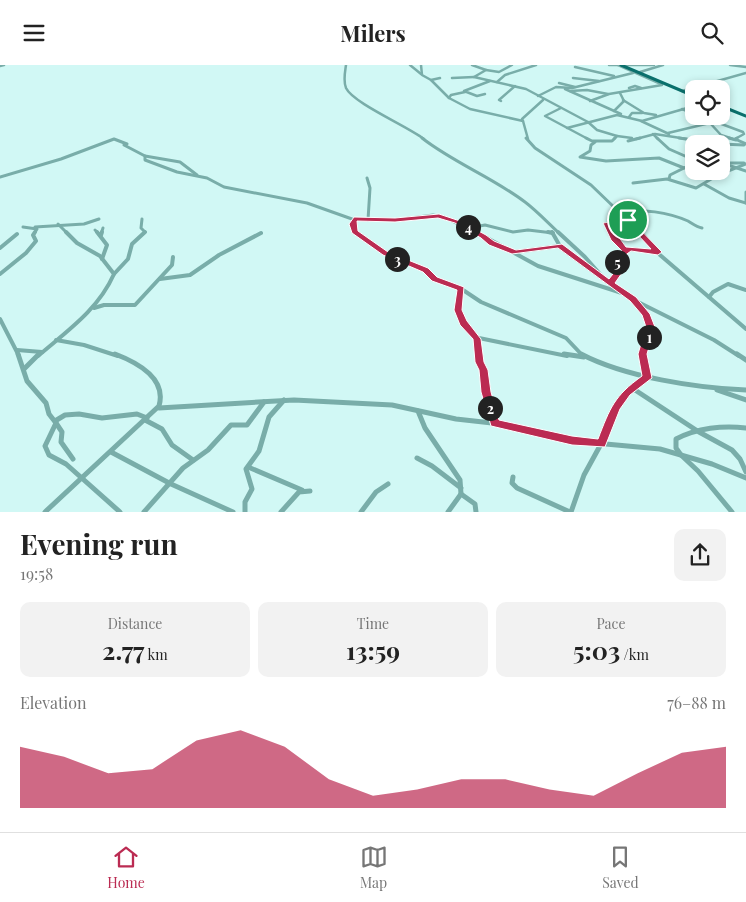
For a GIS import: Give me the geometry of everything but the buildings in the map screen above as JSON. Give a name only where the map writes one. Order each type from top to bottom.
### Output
[{"type":"main road","points":[[620,65],[685,92]]},
{"type":"main road","points":[[730,110],[746,116]]},
{"type":"street","points":[[0,66],[4,65]]},
{"type":"street","points":[[346,65],[344,75],[346,88],[358,102],[375,109],[421,137],[443,154],[465,165],[519,198],[609,283]]},
{"type":"street","points":[[410,65],[431,80],[444,93],[470,109],[523,121]]},
{"type":"street","points":[[421,65],[422,74]]},
{"type":"street","points":[[472,65],[486,71],[506,75]]},
{"type":"street","points":[[502,65],[510,66]]},
{"type":"street","points":[[496,82],[506,75],[536,65]]},
{"type":"street","points":[[609,65],[654,65]]},
{"type":"street","points":[[620,65],[664,85]]},
{"type":"street","points":[[648,78],[640,72],[663,65]]},
{"type":"street","points":[[730,65],[746,67]]},
{"type":"street","points":[[498,72],[510,66]]},
{"type":"street","points":[[575,67],[617,76]]},
{"type":"street","points":[[474,77],[486,71]]},
{"type":"street","points":[[538,95],[555,87],[575,87],[634,73]]},
{"type":"street","points":[[682,91],[746,73]]},
{"type":"street","points":[[452,77],[474,77],[515,86],[538,95],[543,100],[617,136],[638,138]]},
{"type":"street","points":[[431,80],[440,78]]},
{"type":"street","points":[[574,78],[601,82]]},
{"type":"street","points":[[450,96],[465,92],[465,90],[490,81]]},
{"type":"street","points":[[601,82],[597,87],[603,93]]},
{"type":"street","points":[[559,83],[575,87]]},
{"type":"street","points":[[570,91],[609,94],[664,85]]},
{"type":"street","points":[[501,101],[501,96],[515,86]]},
{"type":"street","points":[[629,88],[635,86],[643,89]]},
{"type":"street","points":[[563,88],[623,115]]},
{"type":"street","points":[[624,88],[636,90]]},
{"type":"street","points":[[465,92],[476,96],[485,94]]},
{"type":"street","points":[[620,93],[623,100],[644,113]]},
{"type":"street","points":[[590,101],[609,94]]},
{"type":"street","points":[[543,100],[522,119],[525,135],[535,148],[591,185],[658,252],[746,329]]},
{"type":"street","points":[[614,111],[621,106],[623,100]]},
{"type":"street","points":[[561,108],[545,116],[595,142],[612,141],[617,136]]},
{"type":"street","points":[[639,121],[685,108]]},
{"type":"street","points":[[567,128],[611,115],[644,113],[660,115]]},
{"type":"street","points":[[630,115],[639,121],[670,134],[685,137]]},
{"type":"street","points":[[628,141],[653,134],[670,134],[703,125]]},
{"type":"street","points":[[712,125],[721,135],[746,145]]},
{"type":"street","points":[[724,125],[744,133],[737,140],[730,140]]},
{"type":"street","points":[[653,134],[656,139]]},
{"type":"street","points":[[647,135],[656,139],[668,149],[685,157]]},
{"type":"street","points":[[0,177],[62,159],[113,139],[127,144],[124,145],[145,156],[168,157],[193,170],[197,175]]},
{"type":"street","points":[[595,142],[588,152],[580,155],[580,157],[606,161],[657,157],[684,168]]},
{"type":"street","points":[[730,145],[746,145]]},
{"type":"street","points":[[145,156],[145,160],[174,171],[210,179],[224,187],[307,203],[354,219],[404,220],[436,215],[469,228],[492,243],[515,252],[544,269],[625,294]]},
{"type":"street","points":[[730,163],[746,163],[745,165]]},
{"type":"street","points":[[730,165],[746,171]]},
{"type":"street","points":[[633,183],[669,179],[691,188],[704,184],[736,167],[745,165]]},
{"type":"street","points":[[669,179],[670,175],[684,168]]},
{"type":"street","points":[[367,178],[370,188],[367,210],[368,220]]},
{"type":"street","points":[[704,184],[729,198],[746,203],[746,192]]},
{"type":"street","points":[[621,214],[641,210],[685,221],[702,228]]},
{"type":"street","points":[[23,227],[84,224],[99,219]]},
{"type":"street","points":[[24,369],[103,297],[114,274],[128,259],[132,244],[146,232],[141,228],[142,219]]},
{"type":"street","points":[[354,219],[355,232],[372,245],[397,259],[426,270],[434,279],[461,289],[488,306],[566,339],[584,357]]},
{"type":"street","points":[[626,251],[615,240],[614,235],[605,224],[628,220]]},
{"type":"street","points":[[58,224],[74,241],[97,254],[114,274]]},
{"type":"street","points":[[548,224],[559,246],[625,294],[714,340],[746,360]]},
{"type":"street","points":[[469,228],[486,225],[513,232],[528,230],[552,233]]},
{"type":"street","points":[[0,274],[26,253],[36,241],[33,235],[37,229],[33,227]]},
{"type":"street","points":[[101,235],[103,228]]},
{"type":"street","points":[[95,231],[101,235],[107,247],[102,259]]},
{"type":"street","points":[[614,235],[640,232]]},
{"type":"street","points":[[160,279],[190,275],[212,259],[261,233]]},
{"type":"street","points":[[0,248],[17,234]]},
{"type":"street","points":[[515,252],[559,246]]},
{"type":"street","points":[[609,283],[620,270],[616,258],[626,251],[632,248],[658,252]]},
{"type":"street","points":[[92,309],[104,305],[134,305],[174,263],[173,257]]},
{"type":"street","points":[[709,297],[712,292],[728,283],[746,290]]},
{"type":"street","points":[[461,289],[458,310],[463,323],[477,339],[479,362],[483,370],[486,392],[494,423]]},
{"type":"street","points":[[514,477],[512,483],[517,488],[570,512],[584,475],[601,444],[616,408],[632,388],[645,381],[643,354],[650,327],[644,311],[633,299]]},
{"type":"street","points":[[0,319],[17,350],[27,381],[46,403],[62,432],[61,442],[73,459]]},
{"type":"street","points":[[477,339],[541,351],[558,351],[571,357],[584,357],[618,369],[715,389],[746,400]]},
{"type":"street","points":[[56,340],[80,342],[101,349],[122,357],[149,373],[160,389],[159,408]]},
{"type":"street","points":[[17,350],[42,352]]},
{"type":"street","points":[[632,388],[699,432],[732,450],[740,459],[746,473]]},
{"type":"street","points":[[715,389],[746,390]]},
{"type":"street","points":[[245,512],[245,502],[252,489],[246,471],[259,451],[270,417],[284,400]]},
{"type":"street","points":[[45,512],[159,408],[284,400],[368,402],[470,422],[494,423],[572,441],[642,447],[681,455],[746,478]]},
{"type":"street","points":[[144,512],[182,468],[208,450],[231,425],[247,425],[264,402]]},
{"type":"street","points":[[418,411],[427,432],[458,475],[461,491],[448,512]]},
{"type":"street","points":[[120,512],[66,464],[50,455],[46,450],[45,446],[55,422],[64,415],[79,414],[102,418],[137,414],[167,433],[172,439],[172,445],[193,460]]},
{"type":"street","points":[[732,512],[698,471],[681,455],[676,447],[676,439],[699,432],[729,427],[746,427]]},
{"type":"street","points":[[111,452],[233,512]]},
{"type":"street","points":[[416,459],[432,465],[475,504],[476,512]]},
{"type":"street","points":[[248,467],[302,490],[310,491]]},
{"type":"street","points":[[360,512],[380,486],[388,484]]},
{"type":"street","points":[[281,512],[302,490]]},
{"type":"street","points":[[216,505],[221,512]]},
{"type":"route","points":[[628,220],[605,224],[614,235],[615,240],[626,251],[616,258],[620,270],[610,283],[633,299],[646,314],[650,327],[650,333],[644,345],[643,354],[647,378],[626,392],[616,408],[601,444],[572,441],[494,423],[486,392],[483,370],[479,362],[480,349],[476,345],[477,339],[463,323],[458,310],[461,289],[434,279],[426,270],[385,253],[357,234],[353,229],[354,219],[395,220],[433,215],[439,216],[458,222],[484,236],[492,243],[515,252],[552,249],[559,246],[593,273],[610,283],[618,273],[620,270],[617,261],[616,258],[629,249],[658,252],[628,220]]}]
